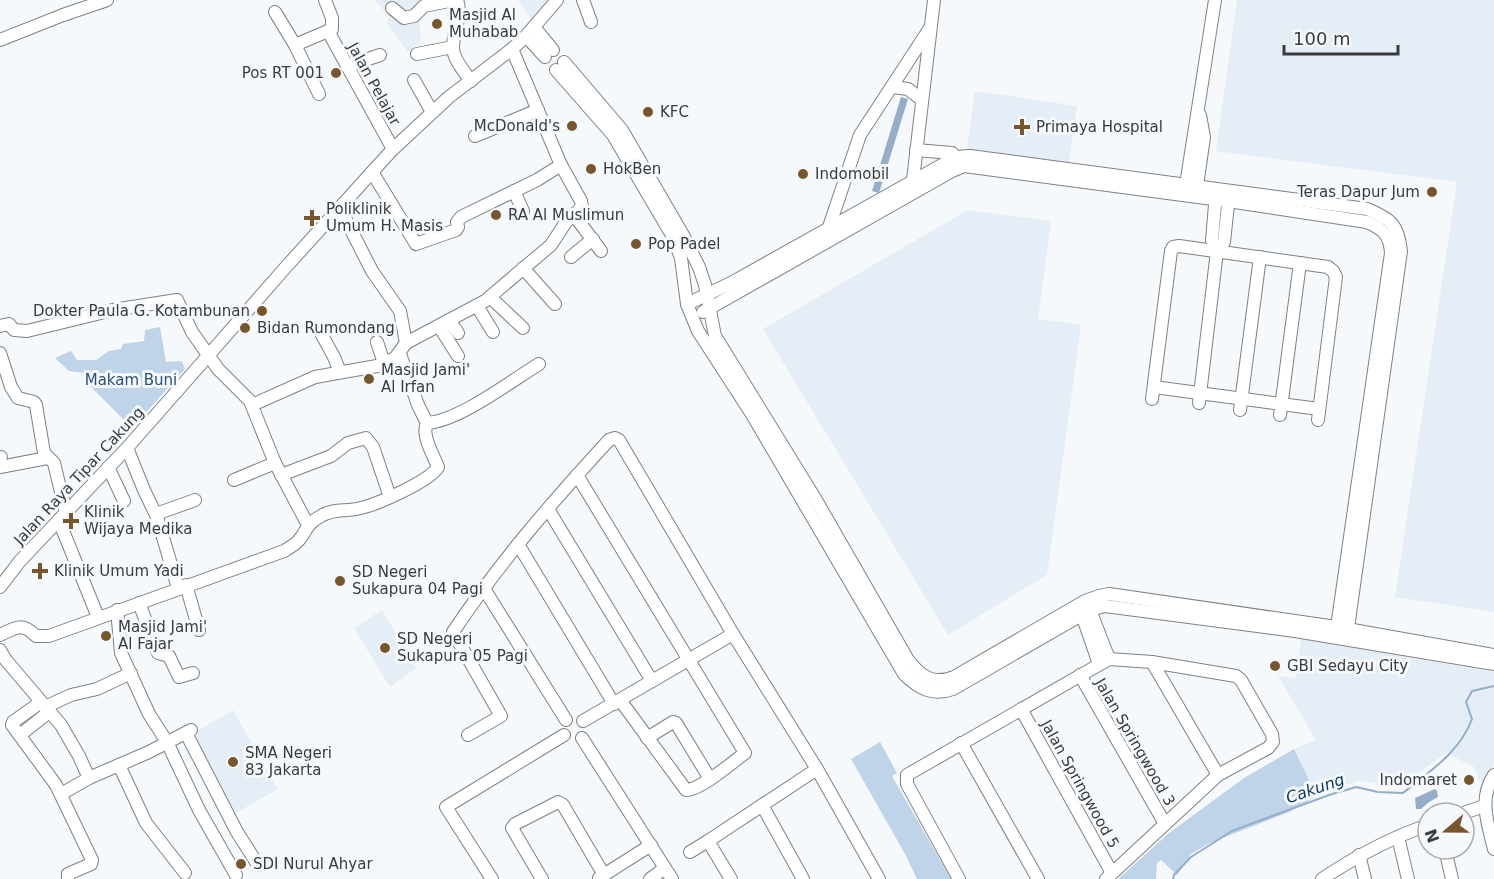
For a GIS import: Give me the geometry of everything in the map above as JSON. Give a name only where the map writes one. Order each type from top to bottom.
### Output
[{"type":"street","points":[[0,40],[107,0]]},
{"type":"street","name":"Jalan Pelajar","points":[[326,0],[333,23],[332,29],[328,31],[393,149]]},
{"type":"street","points":[[392,8],[404,18],[414,16],[421,7],[455,0],[459,8],[453,47],[459,63],[471,81]]},
{"type":"street","name":"Jalan Raya Tipar Cakung","points":[[0,587],[20,561],[127,448],[393,149],[432,112],[512,49],[557,0]]},
{"type":"street","points":[[583,0],[591,22]]},
{"type":"street","points":[[916,185],[916,150],[934,0]]},
{"type":"street","points":[[1191,186],[1192,136],[1199,108],[1215,0]]},
{"type":"street","points":[[275,12],[295,45],[319,94]]},
{"type":"street","points":[[829,227],[860,135],[930,28]]},
{"type":"street","points":[[295,45],[328,31]]},
{"type":"street","points":[[530,32],[549,53]]},
{"type":"street","points":[[417,54],[453,47]]},
{"type":"street","points":[[252,405],[315,377],[355,371],[384,363],[444,323],[490,297],[550,245],[578,211],[581,201],[561,165],[512,49]]},
{"type":"street","points":[[347,66],[380,55]]},
{"type":"street","points":[[560,66],[586,96],[622,130],[661,197],[695,259],[708,296],[715,336],[904,674],[912,682],[927,690],[943,693],[962,685],[989,664],[1084,610],[1105,606],[1494,655]]},
{"type":"street","points":[[414,80],[432,112]]},
{"type":"street","points":[[893,87],[908,89],[921,99]]},
{"type":"street","points":[[586,96],[613,135],[673,237],[681,258],[687,304],[698,331],[811,504]]},
{"type":"street","points":[[475,136],[538,110]]},
{"type":"street","points":[[916,150],[952,153],[956,157]]},
{"type":"street","points":[[687,304],[760,273],[916,185],[956,157],[970,156],[1191,186],[1223,195]]},
{"type":"street","points":[[372,172],[416,244],[456,230],[457,222],[461,217],[561,165]]},
{"type":"street","points":[[916,185],[964,166],[978,167],[1223,195],[1367,222],[1386,233],[1390,241],[1389,271],[1369,439],[1341,634]]},
{"type":"street","points":[[514,191],[524,211]]},
{"type":"street","points":[[1199,398],[1217,251],[1224,242],[1223,195]]},
{"type":"street","points":[[338,210],[345,218],[372,271],[400,311],[403,349],[418,405],[427,423]]},
{"type":"street","points":[[578,211],[602,251]]},
{"type":"street","points":[[691,317],[710,309],[829,227],[851,222]]},
{"type":"street","points":[[571,257],[593,239]]},
{"type":"street","points":[[1179,246],[1217,251],[1328,267],[1333,271],[1336,277],[1318,414],[1153,393],[1171,251],[1173,247],[1179,246]]},
{"type":"street","points":[[1241,404],[1260,257]]},
{"type":"street","points":[[1281,409],[1300,263]]},
{"type":"street","points":[[523,268],[555,304]]},
{"type":"street","points":[[490,297],[524,328]]},
{"type":"street","points":[[0,326],[9,324],[14,330],[27,331],[113,310],[175,300],[179,302],[191,331],[223,376],[248,397],[278,469],[308,525]]},
{"type":"street","points":[[477,306],[493,332]]},
{"type":"street","points":[[444,323],[458,333]]},
{"type":"street","points":[[444,323],[458,356]]},
{"type":"street","points":[[322,335],[340,372]]},
{"type":"street","points":[[378,342],[384,363]]},
{"type":"street","points":[[0,356],[18,398],[34,402],[36,405],[44,453],[54,463],[62,517],[98,617]]},
{"type":"street","points":[[427,423],[443,420],[460,412],[539,364]]},
{"type":"street","points":[[0,635],[17,627],[24,627],[36,636],[44,637],[284,551],[299,540],[308,525],[332,510],[362,508],[390,497],[438,469],[424,429],[427,423]]},
{"type":"street","points":[[234,480],[331,456],[348,443],[366,438],[373,447],[390,497]]},
{"type":"street","points":[[468,735],[501,716],[453,632],[483,587],[518,544],[609,440],[615,438],[619,440],[733,634],[817,769],[879,879]]},
{"type":"street","points":[[127,448],[156,514],[199,630]]},
{"type":"street","points":[[1,460],[47,458]]},
{"type":"street","points":[[108,467],[124,501]]},
{"type":"street","points":[[518,544],[617,702],[686,790],[691,790],[710,778],[745,752],[578,475]]},
{"type":"street","points":[[156,514],[195,500]]},
{"type":"street","points":[[548,509],[652,681]]},
{"type":"street","points":[[483,587],[566,720]]},
{"type":"street","points":[[139,603],[158,653],[170,656],[179,677],[193,673]]},
{"type":"street","points":[[117,610],[119,647],[150,714],[168,742],[199,810],[236,875]]},
{"type":"street","points":[[1084,610],[1104,661]]},
{"type":"street","points":[[584,721],[733,634]]},
{"type":"street","points":[[1341,634],[1494,664]]},
{"type":"street","points":[[0,650],[61,725],[89,778]]},
{"type":"street","points":[[959,879],[906,779],[907,775],[1104,661],[1152,662],[1236,676],[1241,680],[1272,734],[1273,742],[1268,748],[1218,775],[1109,876]]},
{"type":"street","points":[[1152,662],[1218,775]]},
{"type":"street","points":[[68,879],[68,874],[91,864],[92,860],[61,794],[20,735],[45,707],[71,695],[97,689],[131,673]]},
{"type":"street","name":"Jalan Springwood 3","points":[[1080,675],[1165,824]]},
{"type":"street","name":"Jalan Springwood 5","points":[[1021,709],[1109,876]]},
{"type":"street","points":[[572,717],[584,721],[586,730],[582,738],[576,741],[570,740],[564,735],[566,720],[572,717]]},
{"type":"street","points":[[646,738],[673,722],[676,723],[710,778]]},
{"type":"street","points":[[61,794],[89,778],[189,732],[237,832],[258,865]]},
{"type":"street","points":[[492,879],[446,807],[564,735]]},
{"type":"street","points":[[582,738],[669,874],[650,879]]},
{"type":"street","points":[[961,743],[1038,879]]},
{"type":"street","points":[[120,765],[146,824],[185,873]]},
{"type":"street","points":[[690,852],[817,769]]},
{"type":"street","points":[[1494,775],[1490,781],[1488,797],[1494,849]]},
{"type":"street","points":[[542,879],[512,828],[558,802],[563,805],[600,877],[651,845]]},
{"type":"street","points":[[762,805],[803,879]]},
{"type":"street","points":[[1322,879],[1359,855],[1416,830]]},
{"type":"street","points":[[1398,837],[1408,879]]},
{"type":"street","points":[[708,841],[731,879]]},
{"type":"street","points":[[1359,855],[1365,879]]},
{"type":"street","points":[[1448,861],[1452,879]]},
{"type":"shaded area","points":[[375,0],[453,0],[420,10],[421,41],[408,52],[386,22],[389,17]]},
{"type":"shaded area","points":[[518,0],[550,0],[532,20]]},
{"type":"shaded area","points":[[1237,0],[1494,0],[1494,612],[1395,597],[1457,182],[1216,151]]},
{"type":"shaded area","name":"Primaya Hospital","points":[[975,91],[1077,106],[1069,163],[967,149]]},
{"type":"shaded area","points":[[901,97],[908,99],[879,193],[872,191]]},
{"type":"shaded area","points":[[968,210],[1051,221],[1038,319],[1081,325],[1047,575],[948,635],[763,329]]},
{"type":"shaded area","name":"SD Negeri Sukapura 05 Pagi","points":[[382,610],[416,668],[390,687],[354,628]]},
{"type":"shaded area","points":[[1301,639],[1494,672],[1494,762],[1487,784],[1479,781],[1474,767],[1446,753],[1414,776],[1395,785],[1358,781],[1317,796],[1294,749],[1316,740],[1278,676],[1296,678]]},
{"type":"shaded area","name":"SMA Negeri 83 Jakarta","points":[[233,710],[278,789],[234,814],[189,736]]},
{"type":"shaded area","points":[[1435,789],[1437,791],[1438,797],[1431,801],[1416,801],[1416,809],[1415,798]]},
{"type":"green space","name":"Makam Buni","points":[[160,327],[166,362],[182,361],[185,369],[132,428],[90,386],[85,373],[69,371],[55,358],[71,351],[77,360],[96,360],[109,351],[121,349],[123,344],[144,341],[145,330]]},
{"type":"green space","points":[[880,742],[897,773],[892,776],[951,879],[917,879],[851,759]]},
{"type":"green space","points":[[1294,749],[1317,796],[1289,812],[1210,843],[1191,854],[1177,875],[1161,860],[1157,863],[1156,879],[1118,879],[1169,833],[1244,778]]},
{"type":"waterway","name":"Cakung","points":[[1173,879],[1191,857],[1232,831],[1356,787],[1378,792],[1403,793],[1434,769],[1467,731],[1472,719],[1466,702],[1472,691],[1494,686]]},
{"type":"place","name":"Masjid Al Muhabab","points":[[437,24]]},
{"type":"place","name":"Pos RT 001","points":[[336,73]]},
{"type":"place","name":"KFC","points":[[648,112]]},
{"type":"place","name":"McDonald's","points":[[572,126]]},
{"type":"place","name":"Primaya Hospital","points":[[1022,127]]},
{"type":"place","name":"HokBen","points":[[591,169]]},
{"type":"place","name":"Indomobil","points":[[803,174]]},
{"type":"place","name":"Teras Dapur Jum","points":[[1432,192]]},
{"type":"place","name":"RA Al Muslimun","points":[[496,215]]},
{"type":"place","name":"Poliklinik Umum H. Masis","points":[[312,218]]},
{"type":"place","name":"Pop Padel","points":[[636,244]]},
{"type":"place","name":"Dokter Paula G. Kotambunan","points":[[262,311]]},
{"type":"place","name":"Bidan Rumondang","points":[[245,328]]},
{"type":"place","name":"Masjid Jami' Al Irfan","points":[[369,379]]},
{"type":"place","name":"Klinik Wijaya Medika","points":[[71,521]]},
{"type":"place","name":"Klinik Umum Yadi","points":[[40,571]]},
{"type":"place","name":"SD Negeri Sukapura 04 Pagi","points":[[340,581]]},
{"type":"place","name":"Masjid Jami' Al Fajar","points":[[106,636]]},
{"type":"place","name":"SD Negeri Sukapura 05 Pagi","points":[[385,648]]},
{"type":"place","name":"GBI Sedayu City","points":[[1275,666]]},
{"type":"place","name":"SMA Negeri 83 Jakarta","points":[[233,762]]},
{"type":"place","name":"Indomaret","points":[[1469,780]]},
{"type":"place","name":"SDI Nurul Ahyar","points":[[241,864]]}]
